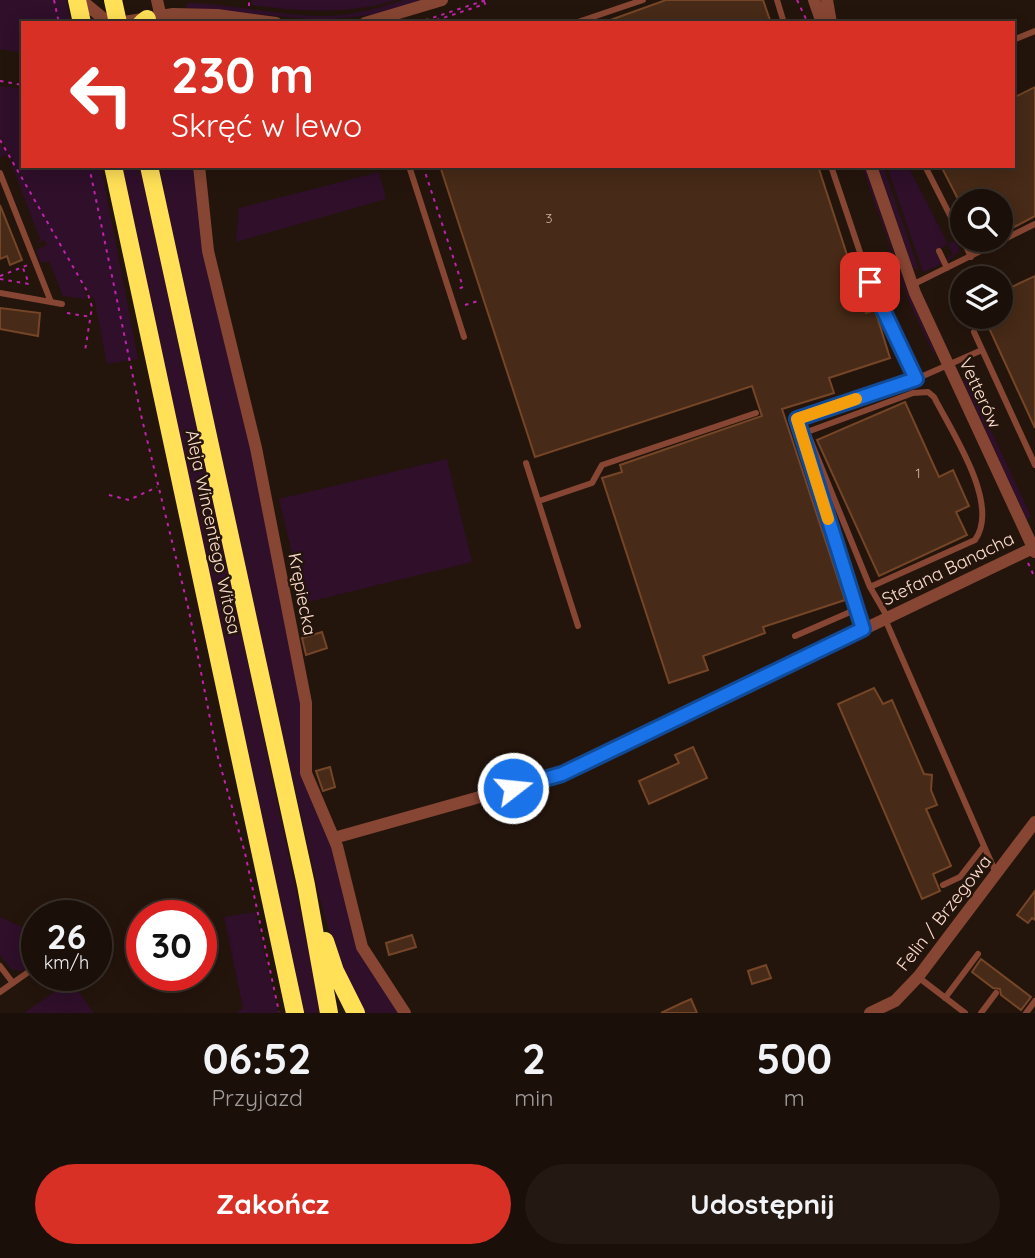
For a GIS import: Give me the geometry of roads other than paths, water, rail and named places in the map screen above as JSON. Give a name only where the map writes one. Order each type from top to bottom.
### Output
[{"type":"main road","points":[[79,0],[82,21]]},
{"type":"main road","points":[[113,0],[118,21]]},
{"type":"main road","name":"Aleja Wincentego Witosa","points":[[113,168],[295,1013]]},
{"type":"main road","name":"Aleja Wincentego Witosa","points":[[149,168],[306,885]]},
{"type":"main road","points":[[306,885],[329,1013]]},
{"type":"main road","points":[[306,885],[335,971],[356,1013]]},
{"type":"street","points":[[79,0],[104,19],[111,21]]},
{"type":"street","points":[[158,0],[153,20],[217,15],[261,21]]},
{"type":"street","points":[[372,21],[442,0]]},
{"type":"street","points":[[814,0],[821,21]]},
{"type":"street","points":[[827,0],[831,21]]},
{"type":"street","name":"Krępiecka","points":[[199,168],[208,251],[256,448],[306,703],[306,773],[334,838],[362,947],[405,1013]]},
{"type":"street","name":"Vetterów","points":[[872,168],[912,285],[1034,550]]},
{"type":"street","name":"Stefana Banacha","points":[[334,838],[562,774],[1034,550]]},
{"type":"street","name":"Felin / Brzegowa","points":[[870,1013],[895,1001],[918,977],[1035,822]]},
{"type":"lane","points":[[581,21],[643,0]]},
{"type":"lane","points":[[777,0],[783,21]]},
{"type":"lane","points":[[1015,39],[1035,32]]},
{"type":"lane","points":[[410,168],[464,337]]},
{"type":"lane","points":[[832,168],[870,282],[916,379]]},
{"type":"lane","points":[[926,168],[950,215]]},
{"type":"lane","points":[[0,173],[51,302]]},
{"type":"lane","points":[[912,285],[1035,225]]},
{"type":"lane","points":[[939,251],[947,268]]},
{"type":"lane","points":[[969,252],[971,257]]},
{"type":"lane","points":[[0,293],[61,304]]},
{"type":"lane","points":[[974,332],[1035,465]]},
{"type":"lane","points":[[863,629],[797,419],[916,379],[982,350]]},
{"type":"lane","points":[[870,587],[951,552],[975,540],[980,534],[981,491],[934,397],[928,392],[913,393],[807,432],[870,587],[997,874]]},
{"type":"lane","points":[[539,501],[592,483],[602,465],[756,413]]},
{"type":"lane","points":[[526,463],[578,626]]},
{"type":"lane","points":[[795,636],[857,609]]},
{"type":"lane","points":[[943,885],[960,877],[984,846]]},
{"type":"lane","points":[[945,998],[978,954]]},
{"type":"lane","points":[[0,966],[13,983]]},
{"type":"lane","points":[[0,992],[21,977]]},
{"type":"lane","points":[[918,977],[965,1013]]},
{"type":"lane","points":[[981,1013],[996,993]]},
{"type":"lane","points":[[1026,1013],[1035,1001]]}]
